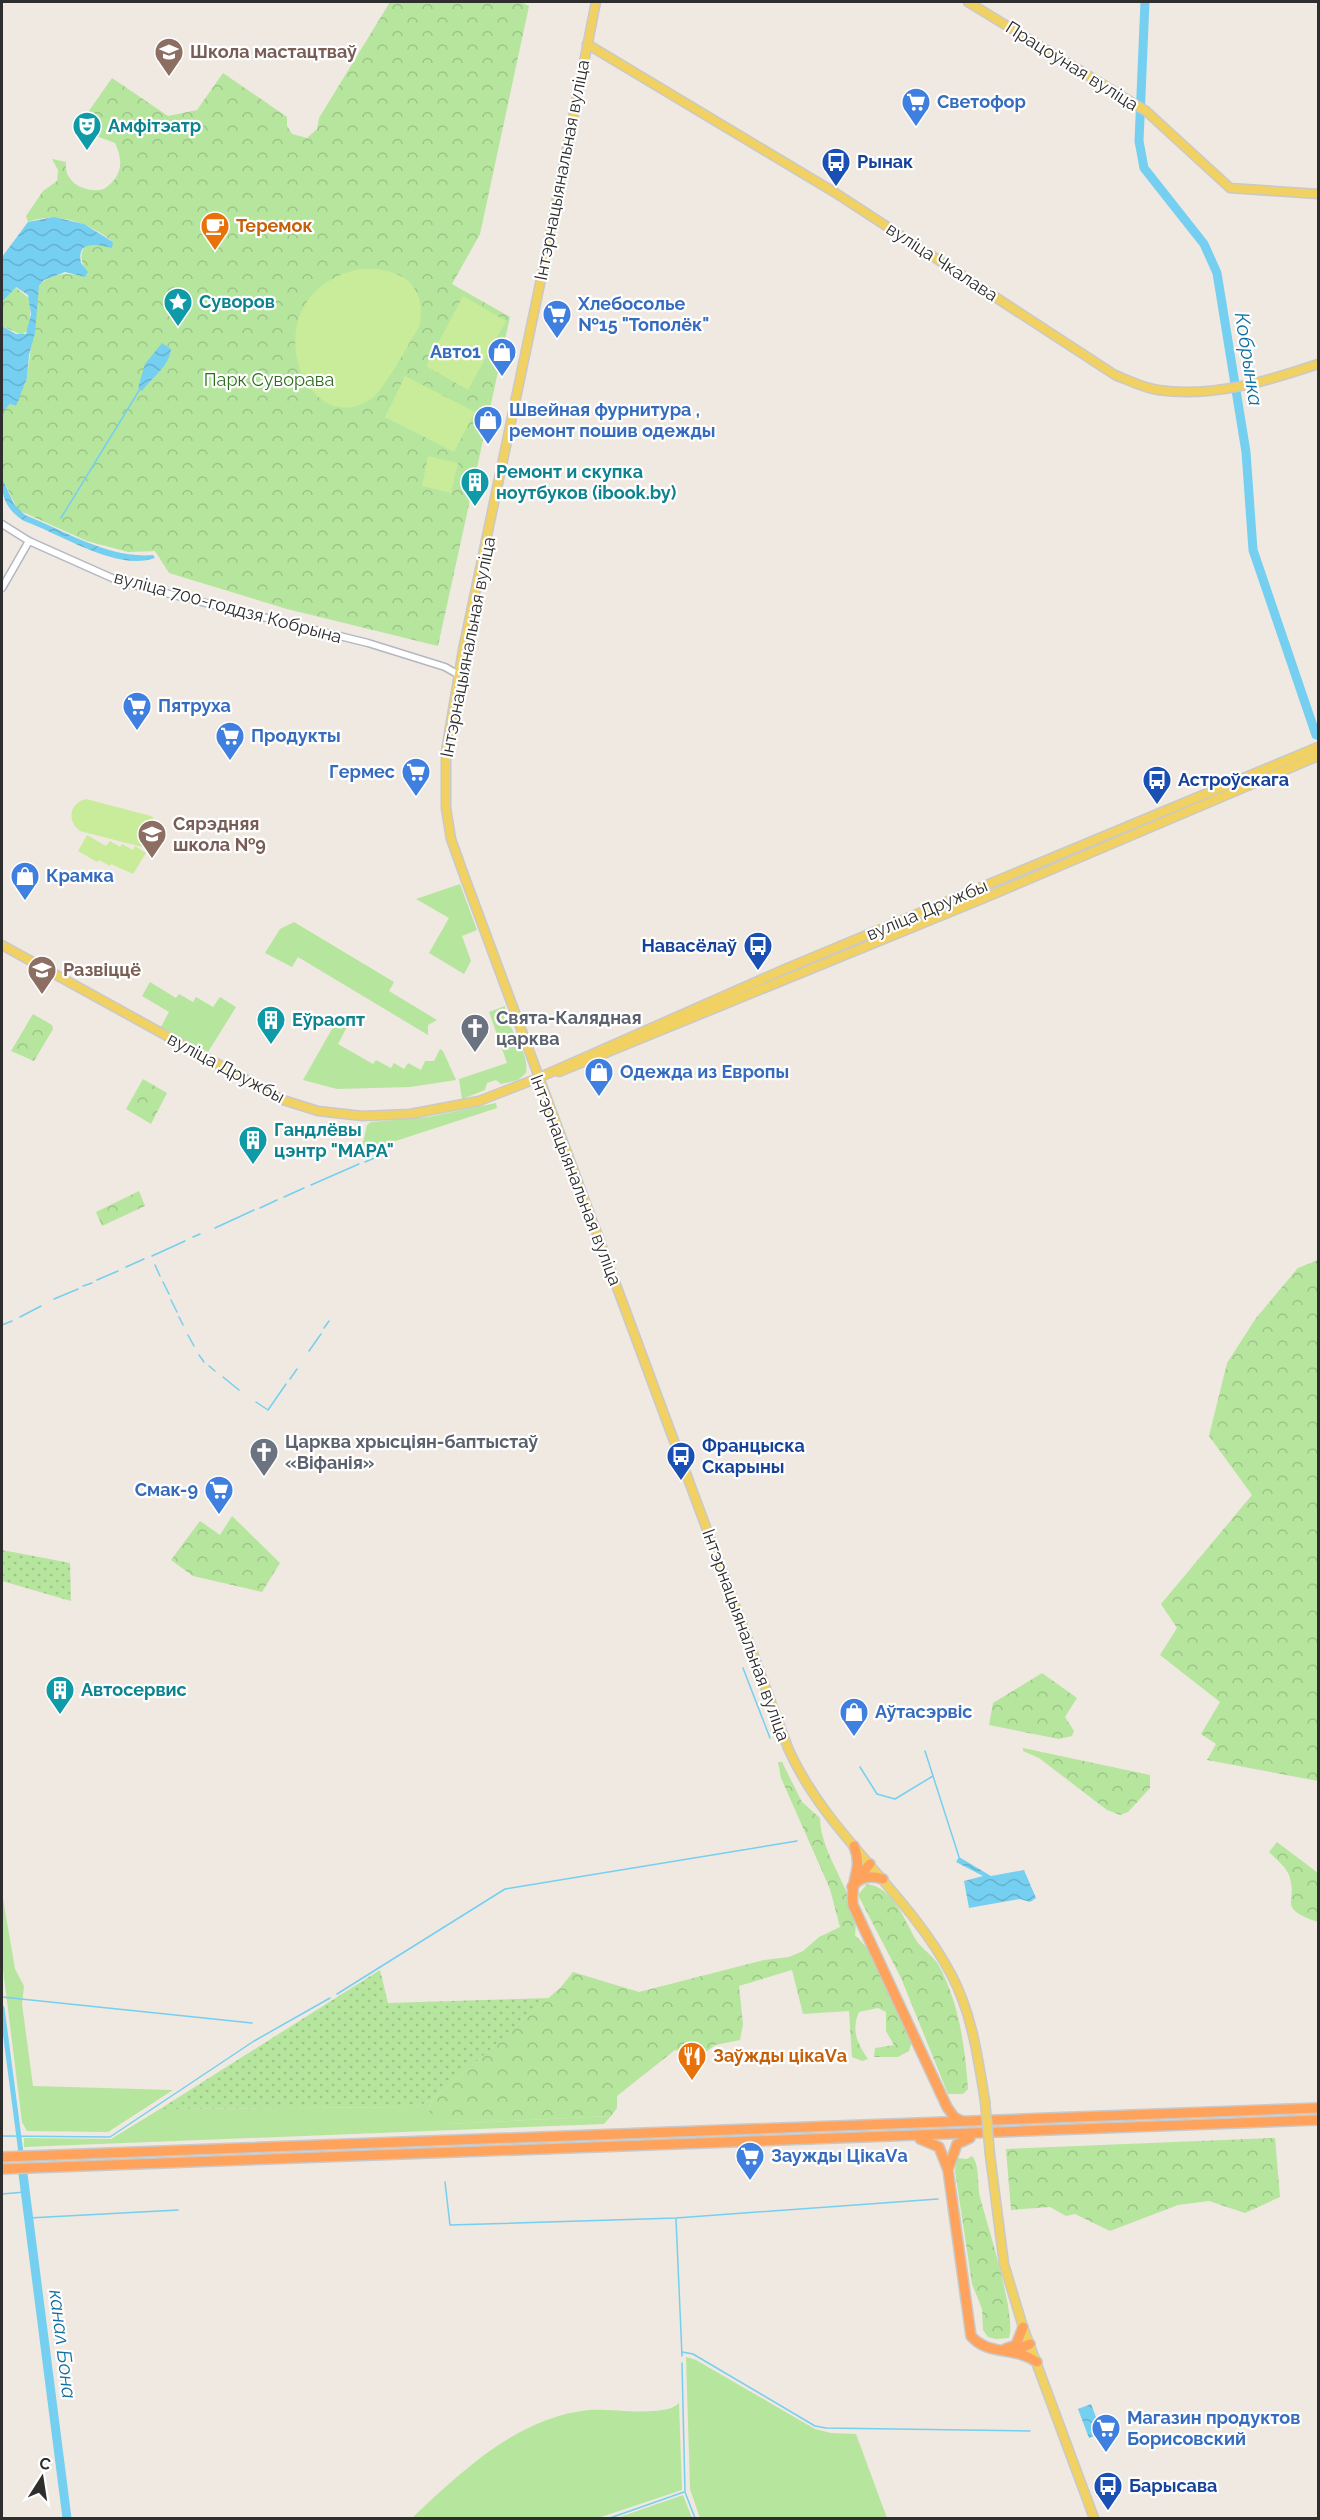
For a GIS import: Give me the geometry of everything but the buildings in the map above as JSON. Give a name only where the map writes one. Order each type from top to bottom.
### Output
[{"type":"highway","points":[[854,1846],[859,1860],[851,1889],[853,1905],[950,2113],[964,2122]]},
{"type":"highway","points":[[851,1889],[870,1864]]},
{"type":"highway","points":[[851,1889],[856,1881],[873,1875],[883,1879]]},
{"type":"highway","points":[[926,2122],[938,2116],[940,2093]]},
{"type":"highway","points":[[2,2157],[1318,2109]]},
{"type":"highway","points":[[2,2169],[912,2137],[1318,2120]]},
{"type":"highway","points":[[948,2170],[950,2158],[957,2145],[981,2134]]},
{"type":"highway","points":[[912,2137],[939,2147],[948,2170],[969,2330],[977,2344],[1000,2350],[1013,2350],[1030,2344]]},
{"type":"highway","points":[[1000,2350],[1016,2345],[1023,2327]]},
{"type":"highway","points":[[1013,2350],[1037,2362]]},
{"type":"main road","name":"Інтэрнацыянальная вуліца","points":[[596,2],[459,675],[446,752],[445,792],[448,826],[538,1078],[784,1740],[798,1772],[823,1808],[932,1942],[952,1976],[973,2034],[985,2102],[1004,2264],[1023,2327],[1094,2518]]},
{"type":"main road","name":"Працоўная вуліца","points":[[968,2],[1146,111],[1230,188],[1318,194]]},
{"type":"main road","name":"вуліца Чкалава","points":[[587,44],[834,192],[1114,375],[1157,390],[1206,391],[1243,386],[1318,364]]},
{"type":"main road","name":"вуліца Дружбы","points":[[538,1078],[794,965],[1318,747]]},
{"type":"main road","points":[[1275,775],[1280,766],[1318,747]]},
{"type":"main road","name":"вуліца Дружбы","points":[[2,945],[283,1100],[318,1112],[362,1116],[450,1108],[479,1101],[569,1068],[928,919],[982,899],[1036,874],[1318,756]]},
{"type":"main road","points":[[1220,798],[1269,774],[1272,766]]},
{"type":"main road","points":[[1090,852],[1094,844],[1142,820]]},
{"type":"main road","points":[[1036,874],[1084,850],[1087,843]]},
{"type":"main road","points":[[982,899],[984,890],[1029,868]]},
{"type":"main road","points":[[928,919],[975,896],[978,889]]},
{"type":"main road","points":[[798,974],[801,967],[849,942]]},
{"type":"main road","points":[[748,995],[791,973],[794,965]]},
{"type":"street","name":"вуліца 700-годдзя Кобрына","points":[[2,525],[29,541],[121,582],[368,643],[444,667],[459,675]]},
{"type":"street","points":[[2,588],[29,541]]},
{"type":"green space","name":"Парк Суворава","points":[[390,2],[520,2],[529,6],[480,234],[452,284],[510,317],[438,646],[287,609],[169,573],[155,551],[128,552],[87,541],[18,510],[2,478],[2,413],[10,404],[15,406],[27,378],[39,286],[49,278],[60,274],[85,277],[82,253],[87,244],[105,246],[113,242],[84,224],[62,218],[28,222],[26,216],[43,191],[57,181],[58,170],[52,159],[66,162],[68,176],[72,181],[90,190],[104,189],[115,179],[120,169],[120,157],[115,143],[99,137],[84,140],[79,125],[112,78],[168,116],[197,110],[223,73],[287,117],[287,126],[292,134],[307,138],[317,129],[319,118]]},
{"type":"green space","points":[[359,269],[386,271],[398,274],[407,280],[415,289],[421,312],[419,327],[383,386],[371,399],[346,408],[325,402],[308,385],[298,361],[296,333],[304,306],[325,284]]},
{"type":"green space","points":[[15,287],[31,300],[29,329],[22,335],[2,326],[2,302]]},
{"type":"green space","points":[[463,296],[506,321],[468,390],[426,366]]},
{"type":"green space","points":[[405,376],[475,412],[454,452],[385,417]]},
{"type":"green space","points":[[428,456],[458,463],[451,493],[422,486]]},
{"type":"green space","points":[[86,799],[151,816],[158,824],[156,839],[142,847],[80,831],[73,822],[72,812],[76,804]]},
{"type":"green space","points":[[87,835],[106,846],[110,841],[120,847],[122,844],[133,850],[135,846],[146,853],[133,874],[99,860],[97,862],[78,851]]},
{"type":"green space","points":[[460,884],[477,930],[462,936],[471,961],[464,974],[429,953],[449,918],[416,899]]},
{"type":"green space","points":[[294,922],[394,982],[389,991],[437,1020],[428,1025],[428,1035],[298,957],[292,967],[265,953],[280,929]]},
{"type":"green space","points":[[150,982],[176,998],[179,994],[193,1002],[196,997],[213,1007],[220,997],[236,1007],[208,1052],[161,1027],[169,1012],[142,996]]},
{"type":"green space","points":[[505,1006],[509,1023],[525,1056],[526,1073],[518,1080],[501,1084],[496,1080],[487,1083],[485,1090],[462,1099],[459,1079],[507,1063],[489,1012]]},
{"type":"green space","points":[[33,1014],[52,1025],[53,1029],[34,1061],[11,1051]]},
{"type":"green space","points":[[340,1015],[350,1021],[338,1044],[373,1064],[376,1060],[391,1068],[394,1063],[404,1069],[408,1063],[421,1070],[425,1061],[434,1061],[440,1049],[456,1080],[410,1087],[337,1089],[303,1080]]},
{"type":"green space","points":[[143,1079],[167,1093],[151,1124],[126,1109]]},
{"type":"green space","points":[[496,1103],[497,1108],[368,1150],[362,1147],[367,1125],[371,1122],[428,1117]]},
{"type":"green space","points":[[139,1191],[145,1206],[102,1226],[96,1212]]},
{"type":"green space","points":[[1318,1260],[1318,1781],[1207,1760],[1216,1744],[1201,1734],[1220,1702],[1160,1655],[1177,1628],[1161,1604],[1252,1495],[1209,1436],[1227,1363],[1256,1318],[1298,1268]]},
{"type":"green space","points":[[232,1516],[280,1563],[262,1592],[193,1576],[171,1560],[200,1521],[220,1535]]},
{"type":"green space","points":[[2,1550],[70,1563],[71,1601],[2,1581]]},
{"type":"green space","points":[[1042,1673],[1077,1698],[1065,1717],[1074,1731],[1072,1736],[1059,1739],[989,1725],[993,1703]]},
{"type":"green space","points":[[1023,1748],[1150,1775],[1150,1788],[1128,1812],[1120,1815],[1107,1810],[1039,1758],[1023,1751]]},
{"type":"green space","points":[[778,1762],[782,1762],[802,1802],[820,1818],[826,1847],[852,1907],[855,1935],[870,1951],[912,2041],[909,2051],[898,2057],[874,2057],[875,2048],[894,2045],[886,2031],[886,2012],[878,2008],[859,2012],[855,2025],[856,2036],[868,2059],[862,2061],[852,2057],[849,2011],[803,2014],[792,1970],[739,1986],[743,2024],[740,2040],[715,2045],[706,2052],[692,2054],[675,2050],[617,2096],[617,2108],[611,2116],[448,2124],[437,2119],[429,2111],[432,2100],[561,1987],[573,1972],[639,1992],[764,1960],[789,1957],[803,1951],[819,1937],[840,1927],[830,1889],[781,1778]]},
{"type":"green space","points":[[1277,1842],[1318,1873],[1318,1922],[1305,1917],[1293,1908],[1289,1875],[1269,1852]]},
{"type":"green space","points":[[867,1884],[876,1886],[891,1898],[916,1940],[938,1964],[945,1979],[956,2009],[963,2041],[968,2089],[963,2094],[948,2094],[901,1978],[858,1895]]},
{"type":"green space","points":[[2,1893],[15,1969],[24,1986],[22,2004],[33,2086],[173,2090],[108,2132],[27,2131],[22,2122],[2,1961]]},
{"type":"green space","points":[[380,1970],[388,2003],[549,1998],[432,2100],[416,2107],[160,2109]]},
{"type":"green space","points":[[432,2100],[429,2111],[449,2124],[611,2116],[604,2124],[24,2147],[24,2138],[111,2139],[160,2109],[416,2107]]},
{"type":"green space","points":[[1275,2138],[1280,2197],[1245,2213],[1209,2201],[1178,2205],[1110,2231],[1075,2214],[1066,2216],[1050,2207],[1011,2210],[1006,2149]]},
{"type":"green space","points":[[972,2156],[976,2165],[980,2197],[1005,2291],[1009,2311],[1009,2338],[988,2337],[983,2330],[982,2309],[972,2284],[955,2171],[957,2158],[967,2159]]},
{"type":"green space","points":[[686,2357],[696,2360],[815,2429],[831,2433],[856,2434],[887,2518],[700,2518],[690,2489]]},
{"type":"green space","points":[[679,2403],[682,2490],[598,2518],[412,2518],[492,2449],[538,2423],[589,2410],[650,2411],[672,2408]]},
{"type":"green space","points":[[683,2495],[692,2518],[617,2518]]},
{"type":"water","points":[[54,217],[84,224],[113,242],[112,248],[100,245],[85,247],[80,256],[81,263],[88,272],[85,277],[65,272],[44,280],[39,286],[35,333],[29,355],[27,378],[16,406],[10,404],[2,413],[2,326],[16,334],[26,334],[31,314],[28,295],[16,287],[2,302],[2,257],[28,222]]},
{"type":"water","points":[[162,343],[171,349],[170,355],[164,367],[142,391],[138,388],[145,364]]},
{"type":"water","points":[[2,478],[14,504],[25,515],[104,548],[120,553],[153,555],[155,558],[140,561],[107,556],[24,521],[6,503]]},
{"type":"water","points":[[959,1857],[991,1876],[1024,1870],[1036,1898],[1030,1902],[1020,1899],[969,1908],[964,1881],[983,1876],[956,1862]]},
{"type":"water","points":[[1091,2404],[1102,2433],[1089,2438],[1078,2409]]},
{"type":"waterway","name":"Кобрынка","points":[[1145,2],[1139,141],[1144,168],[1204,244],[1217,273],[1246,452],[1253,550],[1316,735]]},
{"type":"waterway","points":[[61,518],[140,389]]},
{"type":"waterway","points":[[365,1162],[379,1156]]},
{"type":"waterway","points":[[311,1185],[359,1164]]},
{"type":"waterway","points":[[284,1197],[304,1188]]},
{"type":"waterway","points":[[260,1208],[277,1200]]},
{"type":"waterway","points":[[215,1228],[254,1210]]},
{"type":"waterway","points":[[193,1237],[200,1234]]},
{"type":"waterway","points":[[152,1256],[185,1241]]},
{"type":"waterway","points":[[126,1267],[144,1259]]},
{"type":"waterway","points":[[155,1265],[160,1276]]},
{"type":"waterway","points":[[97,1280],[118,1271]]},
{"type":"waterway","points":[[163,1282],[169,1294]]},
{"type":"waterway","points":[[83,1286],[92,1283]]},
{"type":"waterway","points":[[54,1299],[78,1289]]},
{"type":"waterway","points":[[171,1300],[177,1312]]},
{"type":"waterway","points":[[20,1317],[41,1306]]},
{"type":"waterway","points":[[179,1317],[183,1325]]},
{"type":"waterway","points":[[2,1325],[12,1321]]},
{"type":"waterway","points":[[324,1328],[329,1321]]},
{"type":"waterway","points":[[309,1351],[321,1334]]},
{"type":"waterway","points":[[188,1335],[194,1346]]},
{"type":"waterway","points":[[199,1355],[204,1362]]},
{"type":"waterway","points":[[209,1366],[215,1371]]},
{"type":"waterway","points":[[290,1379],[297,1369]]},
{"type":"waterway","points":[[223,1377],[239,1390]]},
{"type":"waterway","points":[[256,1402],[268,1410],[286,1384]]},
{"type":"waterway","points":[[743,1668],[770,1738]]},
{"type":"waterway","points":[[925,1751],[959,1857]]},
{"type":"waterway","points":[[860,1767],[877,1794],[895,1799],[933,1776]]},
{"type":"waterway","points":[[337,1994],[505,1889],[797,1841]]},
{"type":"waterway","points":[[2,1997],[252,2023]]},
{"type":"waterway","points":[[2,2136],[110,2137],[254,2041],[330,1998]]},
{"type":"waterway","name":"канал Бона","points":[[2,2008],[21,2153]]},
{"type":"waterway","name":"канал Бона","points":[[23,2174],[67,2518]]},
{"type":"waterway","points":[[445,2182],[450,2225],[676,2218],[938,2199]]},
{"type":"waterway","points":[[2,2194],[25,2192]]},
{"type":"waterway","points":[[29,2218],[178,2210]]},
{"type":"waterway","points":[[676,2219],[682,2356]]},
{"type":"waterway","points":[[682,2352],[693,2354],[815,2426],[1030,2431]]},
{"type":"waterway","points":[[682,2363],[685,2492],[695,2518]]},
{"type":"waterway","points":[[610,2518],[684,2492]]},
{"type":"place","name":"Школа мастацтваў","points":[[169,78]]},
{"type":"place","name":"Светофор","points":[[916,128]]},
{"type":"place","name":"Амфітэатр","points":[[87,152]]},
{"type":"place","name":"Рынак","points":[[836,188]]},
{"type":"place","name":"Теремок","points":[[215,252]]},
{"type":"place","name":"Суворов","points":[[178,328]]},
{"type":"place","name":"Хлебосолье №15 \"Тополёк\"","points":[[557,340]]},
{"type":"place","name":"Авто1","points":[[502,378]]},
{"type":"place","name":"Швейная фурнитура , ремонт пошив одежды","points":[[488,446]]},
{"type":"place","name":"Ремонт и скупка ноутбуков (ibook.by)","points":[[475,508]]},
{"type":"place","name":"Пятруха","points":[[137,732]]},
{"type":"place","name":"Продукты","points":[[230,762]]},
{"type":"place","name":"Гермес","points":[[416,798]]},
{"type":"place","name":"Астроўскага","points":[[1157,806]]},
{"type":"place","name":"Сярэдняя школа №9","points":[[152,860]]},
{"type":"place","name":"Крамка","points":[[25,902]]},
{"type":"place","name":"Навасёлаў","points":[[758,972]]},
{"type":"place","name":"Развіццё","points":[[42,996]]},
{"type":"place","name":"Еўраопт","points":[[271,1046]]},
{"type":"place","name":"Свята-Калядная царква","points":[[475,1054]]},
{"type":"place","name":"Одежда из Европы","points":[[599,1098]]},
{"type":"place","name":"Гандлёвы цэнтр \"МАРА\"","points":[[253,1166]]},
{"type":"place","name":"Царква хрысціян-баптыстаў «Віфанія»","points":[[264,1478]]},
{"type":"place","name":"Францыска Скарыны","points":[[681,1482]]},
{"type":"place","name":"Смак-9","points":[[219,1516]]},
{"type":"place","name":"Автосервис","points":[[60,1716]]},
{"type":"place","name":"Аўтасэрвіс","points":[[854,1738]]},
{"type":"place","name":"Заўжды цікаVа","points":[[692,2082]]},
{"type":"place","name":"Заужды ЦікаVа","points":[[750,2182]]},
{"type":"place","name":"Магазин продуктов Борисовский","points":[[1106,2454]]},
{"type":"place","name":"Барысава","points":[[1108,2512]]}]
